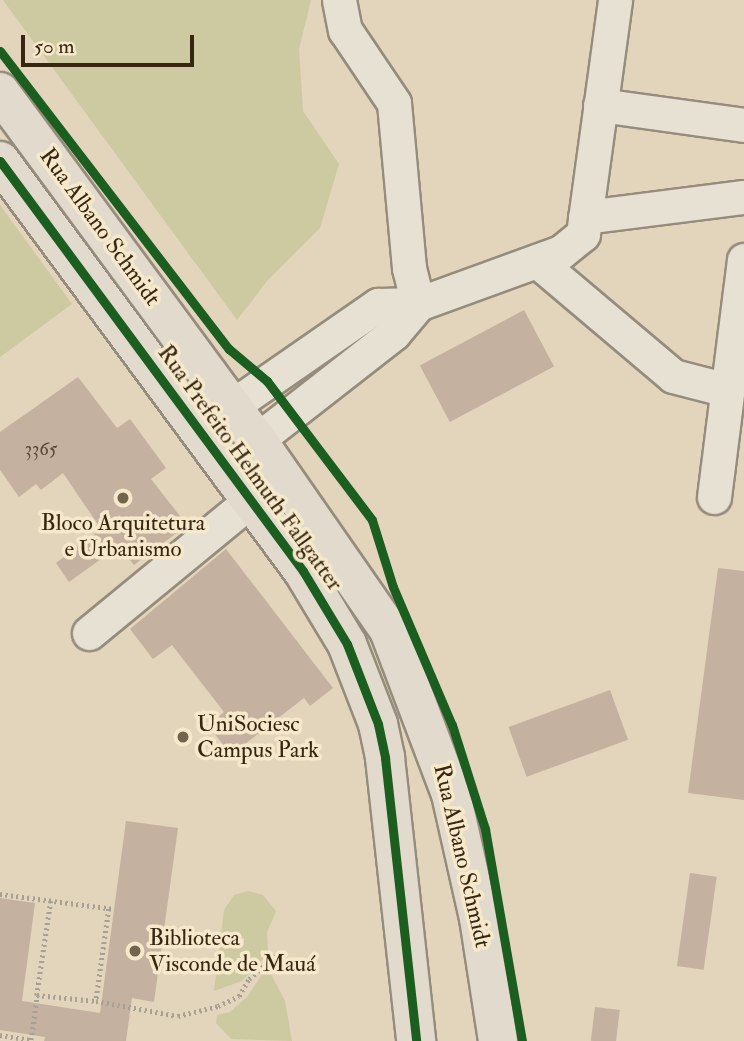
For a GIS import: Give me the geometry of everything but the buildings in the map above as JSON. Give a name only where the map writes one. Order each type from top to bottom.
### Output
[{"type":"main road","name":"Rua Albano Schmidt","points":[[0,92],[371,598],[406,669],[437,751],[464,846],[498,1041]]},
{"type":"main road","name":"Rua Prefeito Helmuth Fallgatter","points":[[0,161],[332,614],[378,724],[392,805],[416,1041]]},
{"type":"lane","points":[[339,0],[345,30],[394,103],[409,268],[418,304]]},
{"type":"lane","points":[[232,406],[378,305],[418,304],[561,252],[583,234],[615,0]]},
{"type":"lane","points":[[600,105],[744,125]]},
{"type":"lane","points":[[585,217],[744,197]]},
{"type":"lane","points":[[714,497],[744,260]]},
{"type":"lane","points":[[537,261],[673,376],[727,390]]},
{"type":"lane","points":[[257,440],[394,333],[418,304]]},
{"type":"lane","points":[[89,633],[251,500]]},
{"type":"path","points":[[0,894],[111,909],[96,1001]]},
{"type":"path","points":[[0,1035],[31,1040],[51,901]]},
{"type":"path","points":[[37,995],[96,1001],[178,1016],[218,1006],[239,996],[249,979],[278,953]]},
{"type":"shaded area","points":[[3,0],[311,0],[299,49],[303,111],[339,164],[320,228],[268,280],[237,320]]},
{"type":"shaded area","points":[[0,205],[72,304],[0,357]]},
{"type":"shaded area","points":[[248,891],[263,895],[276,911],[267,932],[268,954],[242,981],[214,991],[224,910],[234,895]]},
{"type":"shaded area","points":[[267,967],[285,1001],[292,1041],[231,1039],[216,1023],[217,1015],[230,1012],[247,997]]},
{"type":"cycle path","points":[[0,51],[229,349],[267,381],[372,520],[393,587],[452,725],[485,829],[522,1041]]},
{"type":"cycle path","points":[[0,161],[303,571],[347,644],[378,724],[385,758],[416,1041]]},
{"type":"place","name":"Bloco Arquitetura e Urbanismo","points":[[123,498]]},
{"type":"place","name":"UniSociesc Campus Park","points":[[183,737]]},
{"type":"place","name":"Biblioteca Visconde de Mauá","points":[[135,951]]}]
